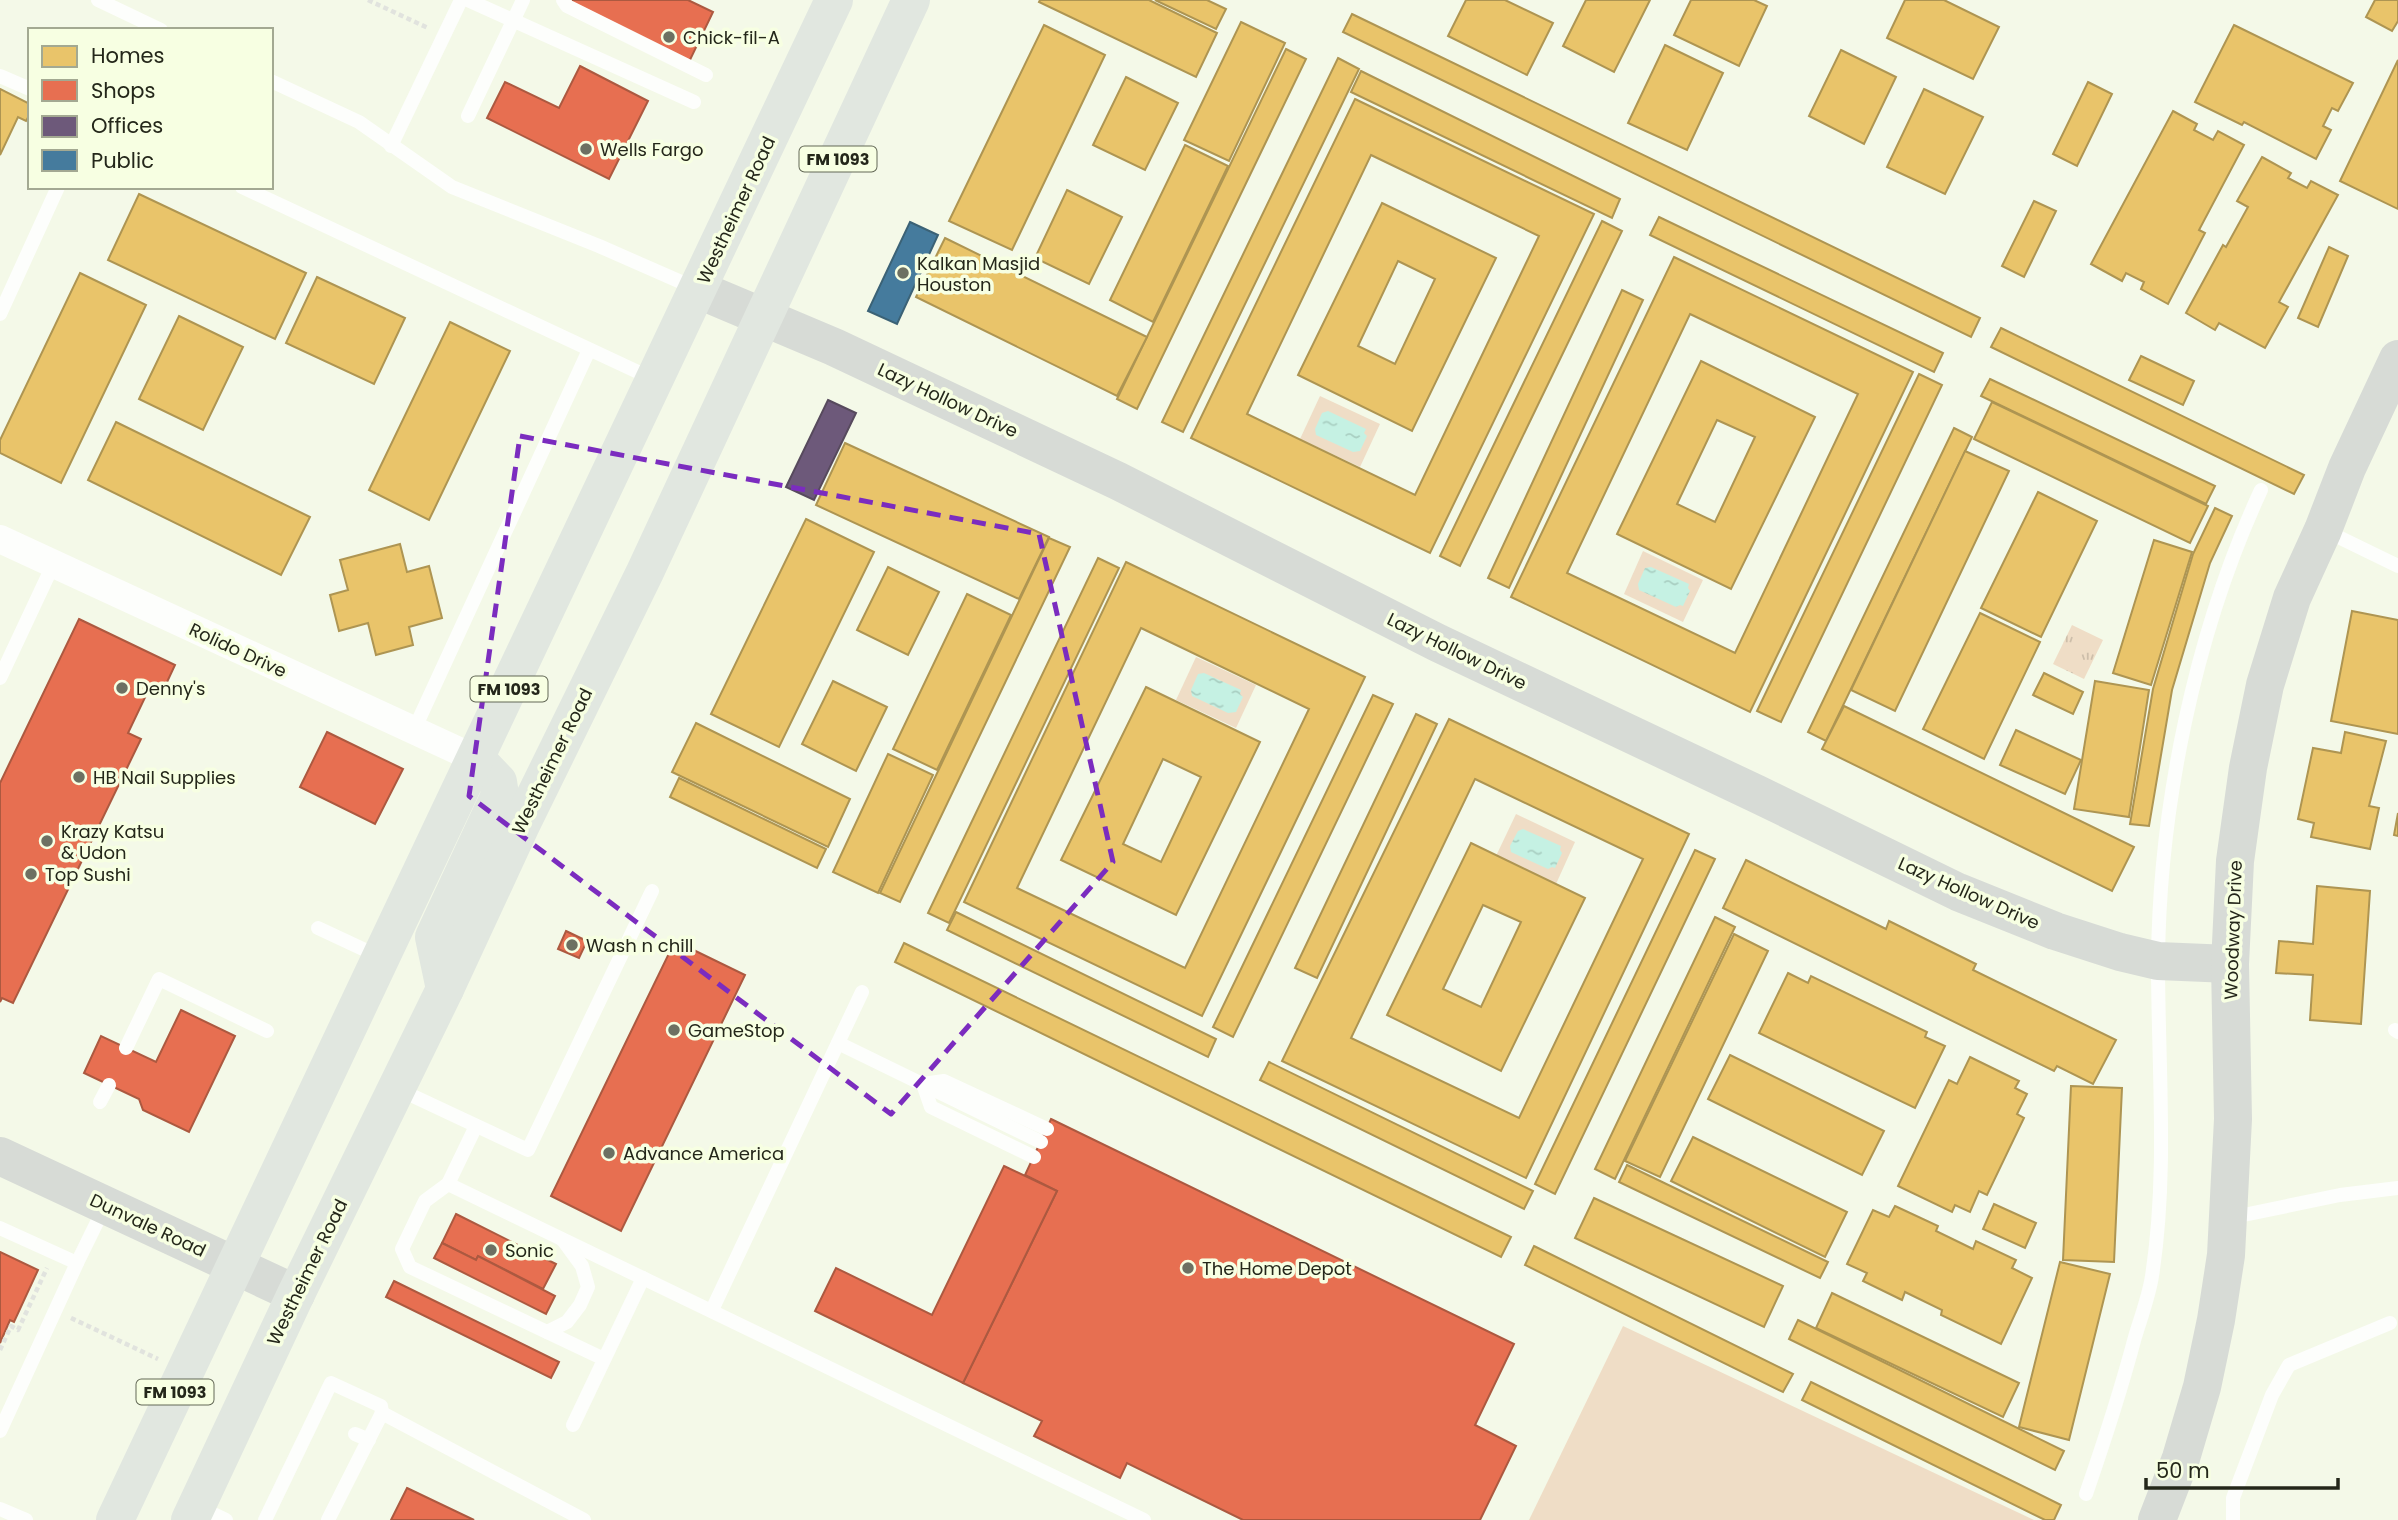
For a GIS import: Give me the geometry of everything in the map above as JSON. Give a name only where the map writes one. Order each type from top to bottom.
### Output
[{"type":"main road","name":"Westheimer Road","points":[[115,1520],[834,0]]},
{"type":"main road","name":"Westheimer Road","points":[[205,1515],[296,1293],[645,572],[911,0]]},
{"type":"main road","points":[[444,989],[434,937],[499,795],[499,782],[476,759]]},
{"type":"street","name":"Lazy Hollow Drive","points":[[699,290],[834,347],[1118,481],[1438,643],[1958,892],[2055,931],[2120,952],[2158,961],[2230,964]]},
{"type":"street","name":"Woodway Drive","points":[[2157,1520],[2202,1387],[2222,1281],[2233,1119],[2230,964],[2235,861],[2248,768],[2265,685],[2292,598],[2347,468],[2398,359]]},
{"type":"street","name":"Rolido Drive","points":[[0,540],[476,759]]},
{"type":"street","name":"Dunvale Road","points":[[0,1156],[296,1293]]},
{"type":"lane","points":[[98,0],[157,28]]},
{"type":"lane","points":[[391,146],[461,0]]},
{"type":"lane","points":[[468,0],[694,102]]},
{"type":"lane","points":[[468,116],[523,0]]},
{"type":"lane","points":[[563,0],[566,6],[706,75]]},
{"type":"lane","points":[[0,76],[28,88]]},
{"type":"lane","points":[[273,82],[359,122],[452,187],[599,246],[699,290]]},
{"type":"lane","points":[[0,314],[57,189]]},
{"type":"lane","points":[[246,189],[654,380]]},
{"type":"lane","points":[[414,730],[589,350]]},
{"type":"lane","points":[[2086,1494],[2116,1409],[2152,1278],[2161,1180],[2158,961],[2163,857],[2175,779],[2191,697],[2212,613],[2240,535],[2261,490]]},
{"type":"lane","points":[[2323,530],[2398,566]]},
{"type":"lane","points":[[0,678],[53,565]]},
{"type":"lane","points":[[396,1089],[528,1150],[652,891]]},
{"type":"lane","points":[[318,928],[381,958]]},
{"type":"lane","points":[[126,1048],[159,979],[267,1031]]},
{"type":"lane","points":[[712,1310],[862,992]]},
{"type":"lane","points":[[838,1044],[923,1084],[1044,1135]]},
{"type":"lane","points":[[923,1084],[931,1107],[1034,1157]]},
{"type":"lane","points":[[100,1102],[109,1085]]},
{"type":"lane","points":[[476,1126],[448,1184],[425,1201],[402,1249],[410,1266],[604,1359]]},
{"type":"lane","points":[[448,1184],[1144,1520]]},
{"type":"lane","points":[[2228,1219],[2340,1195],[2398,1188]]},
{"type":"lane","points":[[0,1431],[106,1205]]},
{"type":"lane","points":[[0,1228],[77,1263]]},
{"type":"lane","points":[[547,1332],[568,1322],[588,1287],[582,1266],[562,1238]]},
{"type":"lane","points":[[573,1425],[643,1278]]},
{"type":"lane","points":[[2233,1520],[2233,1498],[2272,1395],[2289,1365],[2390,1323]]},
{"type":"lane","points":[[274,1513],[321,1418],[331,1383],[381,1406],[382,1413],[369,1440],[347,1470],[332,1498],[328,1520]]},
{"type":"lane","points":[[382,1413],[584,1520]]},
{"type":"lane","points":[[355,1434],[369,1440]]},
{"type":"lane","points":[[0,1508],[26,1520]]},
{"type":"path","points":[[368,0],[444,35]]},
{"type":"path","points":[[0,1350],[11,1326],[18,1330],[32,1300],[159,1359]]},
{"type":"highlighted area","points":[[520,436],[1039,534],[1113,862],[891,1114],[469,796]]},
{"type":"green space","points":[[1320,396],[1380,424],[1360,467],[1300,439]]},
{"type":"green space","points":[[1643,551],[1703,580],[1683,622],[1624,594]]},
{"type":"green space","points":[[2072,625],[2103,640],[2084,679],[2053,664]]},
{"type":"green space","points":[[1196,657],[1256,685],[1236,728],[1176,700]]},
{"type":"green space","points":[[1516,814],[1575,842],[1556,884],[1496,856]]},
{"type":"green space","points":[[1623,1326],[2034,1520],[1529,1520]]},
{"type":"water","points":[[1328,411],[1366,429],[1364,433],[1367,436],[1360,451],[1353,452],[1316,435],[1315,429],[1322,413]]},
{"type":"water","points":[[1651,567],[1689,584],[1690,591],[1683,606],[1676,607],[1639,590],[1638,584],[1645,568]]},
{"type":"water","points":[[1204,673],[1241,690],[1243,697],[1236,712],[1228,713],[1192,696],[1191,690],[1198,674]]},
{"type":"water","points":[[1523,829],[1561,846],[1562,853],[1555,868],[1548,869],[1511,852],[1510,846],[1518,831]]},
{"type":"building: Homes","points":[[1149,0],[1217,33],[1196,77],[1039,2]]},
{"type":"building: Homes","points":[[1155,0],[1207,0],[1226,9],[1216,29]]},
{"type":"building: Homes","points":[[1466,0],[1505,0],[1553,23],[1527,75],[1448,36]]},
{"type":"building: Homes","points":[[1586,0],[1650,0],[1614,72],[1563,46]]},
{"type":"building: Homes","points":[[1691,0],[1754,0],[1767,6],[1739,66],[1674,35]]},
{"type":"building: Homes","points":[[1905,0],[1944,0],[1999,27],[1973,79],[1887,38]]},
{"type":"building: Homes","points":[[2375,0],[2398,0],[2398,21],[2392,31],[2366,17]]},
{"type":"building: Homes","points":[[1352,14],[1980,318],[1971,337],[1343,32]]},
{"type":"building: Homes","points":[[1241,22],[1285,43],[1229,161],[1184,140]]},
{"type":"building: Homes","points":[[1044,25],[1105,55],[1012,250],[949,221]]},
{"type":"building: Homes","points":[[2234,25],[2353,83],[2338,111],[2332,108],[2323,126],[2331,130],[2316,159],[2244,122],[2242,125],[2195,102]]},
{"type":"building: Homes","points":[[1665,45],[1723,73],[1687,150],[1628,123]]},
{"type":"building: Homes","points":[[1286,49],[1306,59],[1137,409],[1117,399]]},
{"type":"building: Homes","points":[[1841,50],[1896,77],[1864,144],[1809,116]]},
{"type":"building: Homes","points":[[1338,58],[1359,69],[1183,432],[1162,422]]},
{"type":"building: Homes","points":[[2398,60],[2398,209],[2340,181]]},
{"type":"building: Homes","points":[[1361,71],[1620,199],[1612,218],[1351,92]]},
{"type":"building: Homes","points":[[1126,77],[1178,103],[1145,170],[1093,145]]},
{"type":"building: Homes","points":[[2088,82],[2112,94],[2077,166],[2053,154]]},
{"type":"building: Homes","points":[[0,89],[28,103],[28,118],[26,121],[18,117],[0,155]]},
{"type":"building: Homes","points":[[1924,89],[1983,117],[1945,194],[1887,167]]},
{"type":"building: Homes","points":[[1355,99],[1594,214],[1430,553],[1191,438]],"holes":[[[1371,155],[1539,236],[1415,495],[1247,414]]]},
{"type":"building: Homes","points":[[2173,111],[2197,124],[2194,130],[2213,140],[2218,131],[2244,145],[2199,230],[2205,233],[2168,304],[2141,289],[2144,282],[2126,273],[2122,281],[2091,264]]},
{"type":"building: Homes","points":[[1185,145],[1228,166],[1153,322],[1110,300]]},
{"type":"building: Homes","points":[[2262,157],[2291,173],[2288,178],[2307,188],[2311,181],[2338,195],[2279,302],[2288,307],[2265,348],[2219,323],[2215,330],[2186,313],[2223,245],[2226,247],[2248,207],[2237,201]]},
{"type":"building: Homes","points":[[1067,190],[1122,217],[1089,284],[1035,258]]},
{"type":"building: Homes","points":[[139,194],[306,273],[275,339],[108,260]]},
{"type":"building: Homes","points":[[2034,201],[2056,211],[2024,277],[2002,266]]},
{"type":"building: Homes","points":[[1382,203],[1496,258],[1412,431],[1298,375]],"holes":[[[1398,261],[1435,279],[1395,364],[1358,346]]]},
{"type":"building: Homes","points":[[1659,217],[1943,353],[1934,372],[1650,235]]},
{"type":"building: Homes","points":[[1602,221],[1622,231],[1460,566],[1440,556]]},
{"type":"building: Homes","points":[[945,238],[1147,337],[1117,396],[916,297]]},
{"type":"building: Homes","points":[[2329,247],[2348,256],[2318,327],[2298,318]]},
{"type":"building: Homes","points":[[1674,257],[1913,372],[1750,712],[1511,597]],"holes":[[[1690,314],[1858,394],[1735,653],[1567,573]]]},
{"type":"building: Homes","points":[[80,273],[146,305],[61,483],[0,453],[0,440]]},
{"type":"building: Homes","points":[[317,277],[405,318],[374,384],[286,343]]},
{"type":"building: Homes","points":[[1622,290],[1643,300],[1509,588],[1488,578]]},
{"type":"building: Homes","points":[[179,316],[243,347],[203,430],[139,399]]},
{"type":"building: Homes","points":[[450,322],[510,351],[429,520],[369,490]]},
{"type":"building: Homes","points":[[2001,328],[2304,475],[2294,494],[1991,347]]},
{"type":"building: Homes","points":[[2141,356],[2194,381],[2183,405],[2129,380]]},
{"type":"building: Homes","points":[[1701,361],[1815,417],[1731,589],[1617,534]],"holes":[[[1717,420],[1755,437],[1715,522],[1677,504]]]},
{"type":"building: Homes","points":[[1919,374],[1942,385],[1781,722],[1757,711]]},
{"type":"building: Homes","points":[[1990,379],[2215,486],[2206,504],[1981,396]]},
{"type":"building: Homes","points":[[1992,402],[2208,506],[2190,543],[1974,439]]},
{"type":"building: Homes","points":[[116,422],[310,517],[281,575],[88,480]]},
{"type":"building: Homes","points":[[1954,428],[1972,437],[1826,741],[1808,732]]},
{"type":"building: Homes","points":[[845,443],[1049,537],[1019,599],[816,505]]},
{"type":"building: Homes","points":[[1965,451],[2009,471],[1895,711],[1851,690]]},
{"type":"building: Homes","points":[[2038,492],[2097,521],[2041,637],[1981,608]]},
{"type":"building: Homes","points":[[2215,508],[2232,516],[2210,563],[2172,690],[2149,826],[2130,824],[2153,689],[2193,554]]},
{"type":"building: Homes","points":[[806,519],[874,552],[779,747],[711,714]]},
{"type":"building: Homes","points":[[1049,538],[1070,547],[900,902],[880,893]]},
{"type":"building: Homes","points":[[2154,540],[2192,552],[2151,685],[2113,673]]},
{"type":"building: Homes","points":[[400,544],[407,572],[429,566],[442,618],[409,627],[413,645],[376,655],[368,623],[339,631],[330,595],[348,590],[340,560]]},
{"type":"building: Homes","points":[[1098,558],[1119,568],[949,923],[928,913]]},
{"type":"building: Homes","points":[[1126,562],[1365,677],[1202,1016],[964,902]],"holes":[[[1141,628],[1309,709],[1185,968],[1017,888]]]},
{"type":"building: Homes","points":[[888,567],[939,592],[908,655],[857,630]]},
{"type":"building: Homes","points":[[967,594],[1011,615],[937,770],[893,749]]},
{"type":"building: Homes","points":[[2352,611],[2398,620],[2398,734],[2331,721]]},
{"type":"building: Homes","points":[[1980,613],[2040,642],[1984,759],[1923,729]]},
{"type":"building: Homes","points":[[2044,673],[2083,692],[2073,714],[2033,695]]},
{"type":"building: Homes","points":[[833,681],[887,707],[856,771],[802,744]]},
{"type":"building: Homes","points":[[2095,681],[2149,690],[2129,817],[2074,809]]},
{"type":"building: Homes","points":[[1146,687],[1260,742],[1176,915],[1061,860]],"holes":[[[1163,759],[1201,777],[1161,862],[1123,844]]]},
{"type":"building: Homes","points":[[1373,695],[1393,704],[1233,1037],[1213,1027]]},
{"type":"building: Homes","points":[[1844,706],[2134,847],[2112,891],[1822,749]]},
{"type":"building: Homes","points":[[1416,714],[1437,724],[1317,978],[1295,968]]},
{"type":"building: Homes","points":[[1449,719],[1689,834],[1526,1178],[1282,1061]],"holes":[[[1475,779],[1643,859],[1519,1118],[1351,1038]]]},
{"type":"building: Homes","points":[[696,723],[850,799],[828,847],[672,772]]},
{"type":"building: Homes","points":[[2016,730],[2081,760],[2065,794],[2000,765]]},
{"type":"building: Homes","points":[[2345,732],[2386,741],[2369,806],[2379,808],[2370,849],[2311,837],[2314,823],[2298,819],[2313,748],[2341,753]]},
{"type":"building: Homes","points":[[888,754],[933,775],[878,893],[833,872]]},
{"type":"building: Homes","points":[[679,778],[826,849],[817,868],[670,797]]},
{"type":"building: Homes","points":[[2398,813],[2398,836],[2394,835]]},
{"type":"building: Homes","points":[[1471,843],[1585,898],[1501,1071],[1387,1015]],"holes":[[[1483,905],[1521,922],[1481,1007],[1443,989]]]},
{"type":"building: Homes","points":[[1695,850],[1715,859],[1555,1194],[1535,1184]]},
{"type":"building: Homes","points":[[1746,860],[1886,929],[1889,921],[1976,964],[1973,970],[2116,1040],[2093,1084],[2057,1066],[2054,1071],[1723,908]]},
{"type":"building: Homes","points":[[2317,886],[2370,891],[2361,1024],[2310,1020],[2313,975],[2276,973],[2279,941],[2313,944]]},
{"type":"building: Homes","points":[[956,912],[1216,1039],[1208,1057],[947,930]]},
{"type":"building: Homes","points":[[1715,917],[1735,927],[1615,1179],[1595,1169]]},
{"type":"building: Homes","points":[[1734,934],[1768,951],[1660,1177],[1625,1161]]},
{"type":"building: Homes","points":[[904,943],[1511,1237],[1501,1257],[895,962]]},
{"type":"building: Homes","points":[[1788,973],[1808,983],[1811,976],[1927,1032],[1925,1037],[1945,1046],[1915,1108],[1759,1033]]},
{"type":"building: Homes","points":[[1730,1055],[1884,1131],[1862,1175],[1708,1099]]},
{"type":"building: Homes","points":[[1970,1057],[2019,1081],[2015,1088],[2027,1094],[2017,1114],[2024,1118],[1987,1195],[1979,1191],[1970,1212],[1955,1205],[1952,1212],[1898,1186],[1949,1080],[1957,1084]]},
{"type":"building: Homes","points":[[1269,1062],[1533,1191],[1524,1209],[1260,1080]]},
{"type":"building: Homes","points":[[2071,1086],[2122,1088],[2114,1262],[2063,1260]]},
{"type":"building: Homes","points":[[1693,1137],[1847,1212],[1825,1257],[1671,1181]]},
{"type":"building: Homes","points":[[1627,1165],[1828,1262],[1820,1278],[1619,1182]]},
{"type":"building: Homes","points":[[1594,1198],[1783,1286],[1764,1327],[1575,1238]]},
{"type":"building: Homes","points":[[1994,1204],[2036,1223],[2025,1248],[1983,1229]]},
{"type":"building: Homes","points":[[1895,1206],[1938,1226],[1936,1231],[1973,1249],[1976,1241],[2016,1260],[2012,1268],[2032,1278],[2001,1344],[1941,1315],[1942,1310],[1905,1292],[1902,1300],[1863,1281],[1867,1273],[1847,1264],[1873,1210],[1889,1217]]},
{"type":"building: Homes","points":[[1534,1246],[1793,1374],[1783,1392],[1525,1265]]},
{"type":"building: Homes","points":[[2060,1262],[2110,1274],[2069,1440],[2019,1427]]},
{"type":"building: Homes","points":[[1832,1293],[2019,1383],[2003,1417],[1816,1328]]},
{"type":"building: Homes","points":[[1798,1320],[2064,1451],[2055,1470],[1789,1339]]},
{"type":"building: Homes","points":[[1811,1382],[2061,1505],[2054,1520],[2045,1520],[1802,1400]]},
{"type":"building: Shops","name":"Chick-fil-A","points":[[573,0],[688,0],[713,12],[689,62],[570,5]]},
{"type":"building: Shops","name":"Wells Fargo","points":[[580,66],[648,101],[609,179],[487,118],[505,82],[559,108]]},
{"type":"building: Shops","points":[[79,619],[175,665],[161,695],[149,689],[128,733],[141,739],[13,1003],[2,998],[0,1002],[0,783]]},
{"type":"building: Shops","points":[[327,732],[403,769],[375,824],[300,787]]},
{"type":"building: Shops","name":"Wash n chill","points":[[566,931],[587,941],[579,958],[558,949]]},
{"type":"building: Shops","points":[[675,941],[745,975],[621,1231],[551,1196]]},
{"type":"building: Shops","points":[[181,1010],[235,1036],[189,1132],[143,1110],[139,1099],[84,1073],[101,1036],[156,1062]]},
{"type":"building: Shops","name":"The Home Depot","points":[[1051,1119],[1514,1344],[1475,1425],[1516,1446],[1480,1520],[1243,1520],[1127,1463],[1120,1478],[1034,1436],[1042,1421],[963,1383],[1057,1191],[1025,1175]]},
{"type":"building: Shops","points":[[1004,1166],[1057,1191],[963,1383],[815,1311],[836,1268],[932,1315]]},
{"type":"building: Shops","name":"Sonic","points":[[456,1214],[556,1264],[543,1289],[478,1256],[476,1260],[442,1243]]},
{"type":"building: Shops","points":[[442,1243],[476,1260],[478,1256],[555,1296],[546,1314],[434,1258]]},
{"type":"building: Shops","points":[[0,1252],[38,1270],[14,1322],[10,1320],[0,1343]]},
{"type":"building: Shops","points":[[394,1281],[559,1362],[551,1378],[386,1297]]},
{"type":"building: Shops","points":[[407,1488],[474,1520],[391,1520]]},
{"type":"building: Offices","points":[[828,400],[856,413],[814,500],[786,487]]},
{"type":"building: Public","name":"Kalkan Masjid Houston","points":[[910,222],[938,235],[897,324],[868,311]]},
{"type":"place","name":"Chick-fil-A","points":[[669,37]]},
{"type":"place","name":"Wells Fargo","points":[[586,149]]},
{"type":"place","name":"Kalkan Masjid Houston","points":[[903,273]]},
{"type":"place","name":"Denny's","points":[[122,688]]},
{"type":"place","name":"HB Nail Supplies","points":[[79,777]]},
{"type":"place","name":"Krazy Katsu & Udon","points":[[47,841]]},
{"type":"place","name":"Top Sushi","points":[[31,874]]},
{"type":"place","name":"Wash n chill","points":[[572,945]]},
{"type":"place","name":"GameStop","points":[[674,1030]]},
{"type":"place","name":"Advance America","points":[[609,1153]]},
{"type":"place","name":"Sonic","points":[[491,1250]]},
{"type":"place","name":"The Home Depot","points":[[1188,1268]]}]
